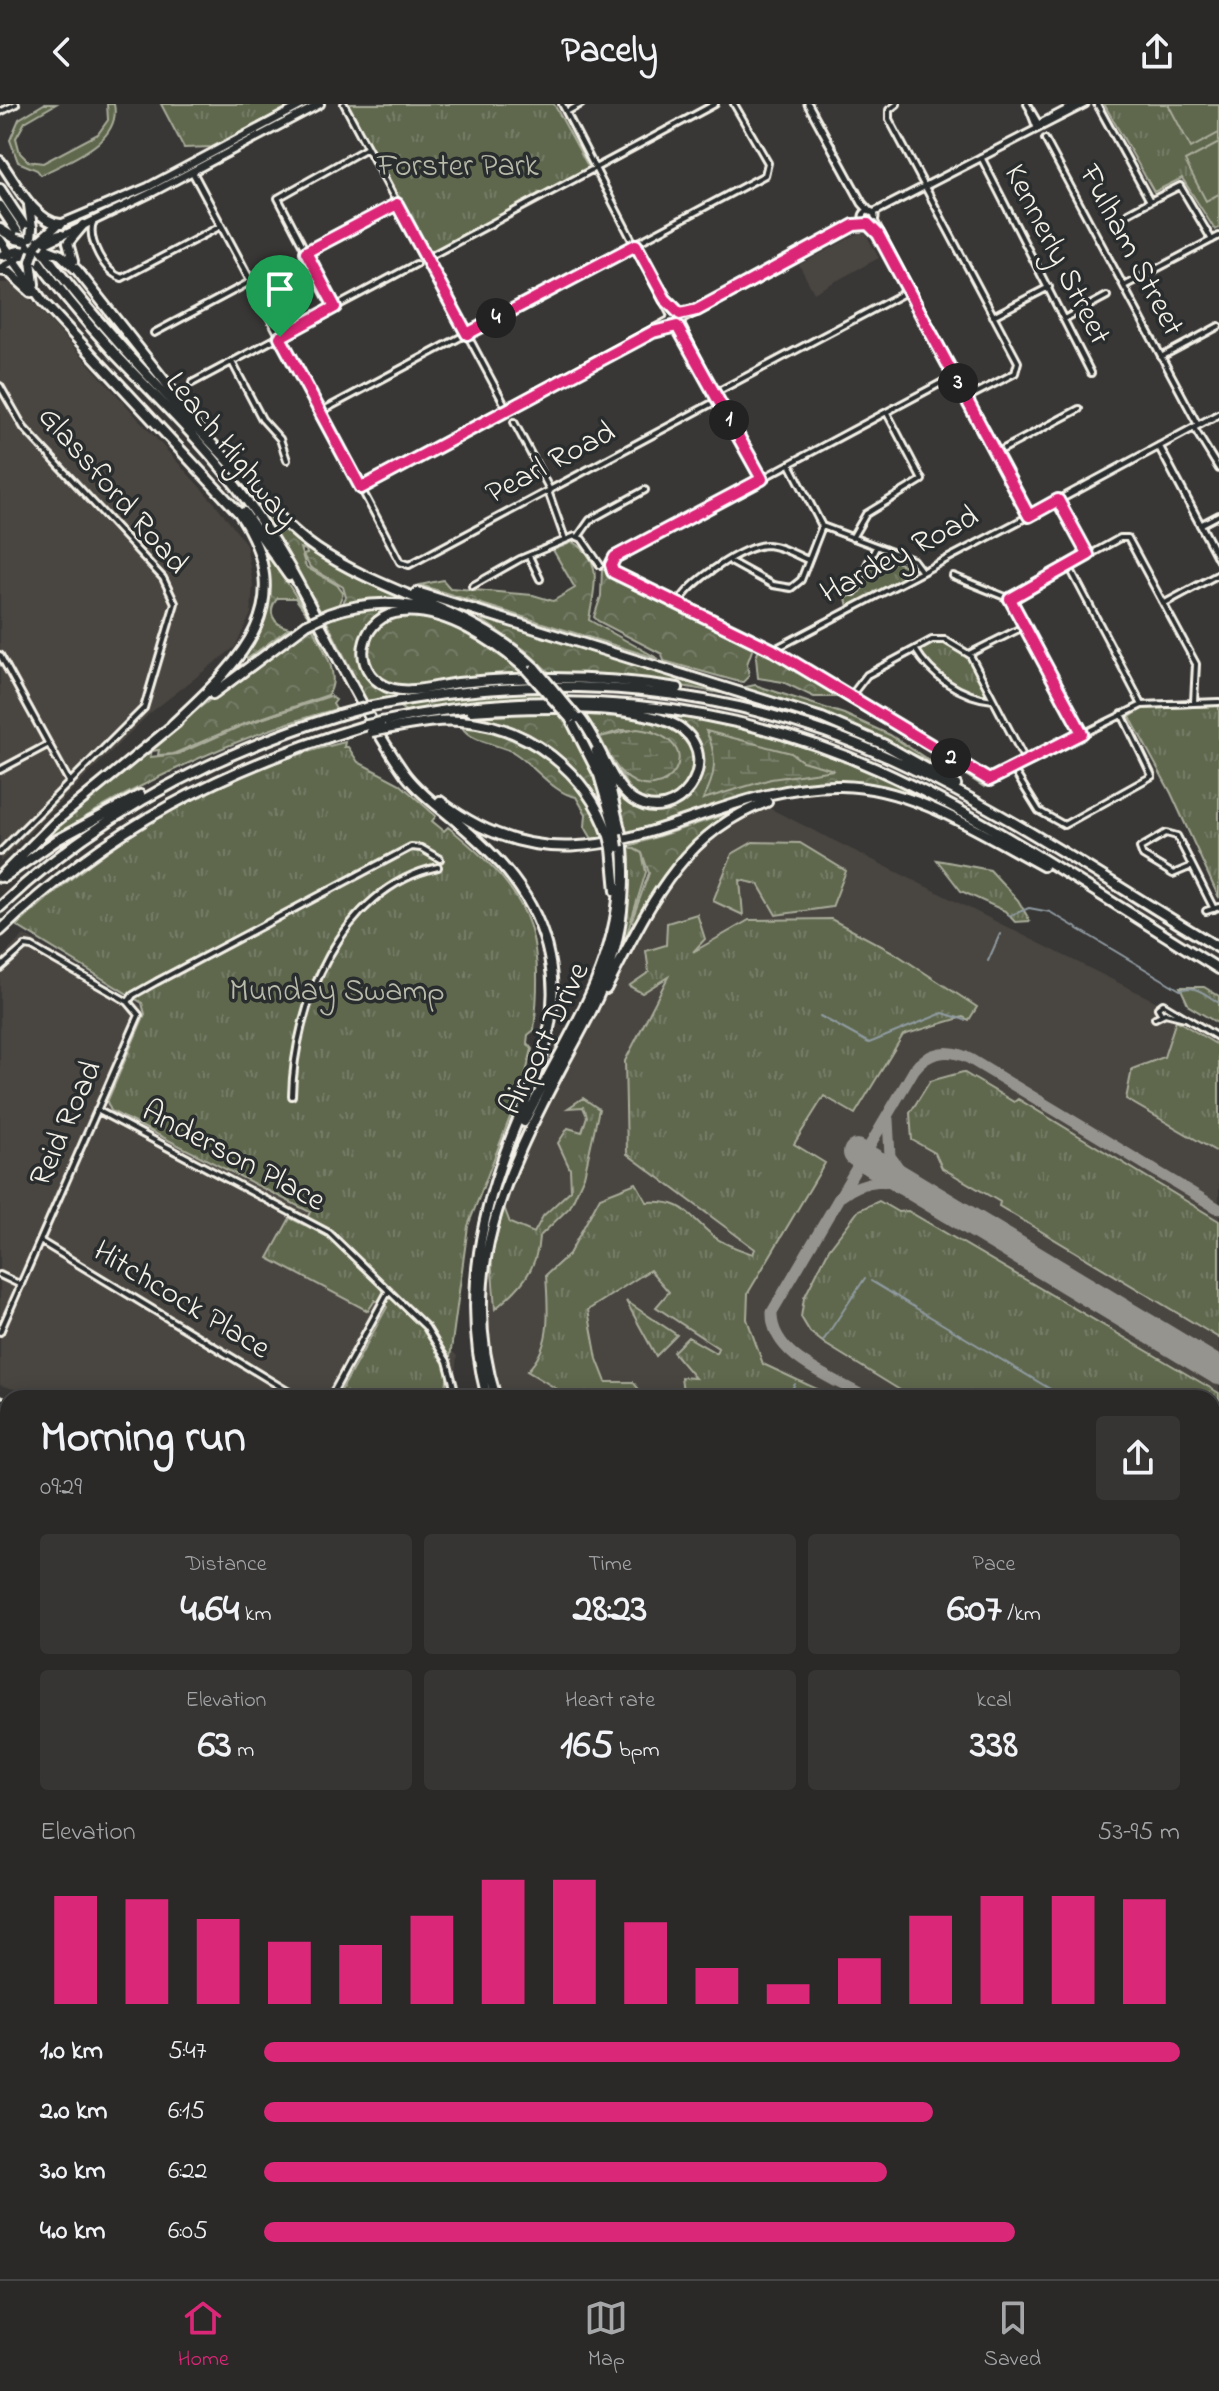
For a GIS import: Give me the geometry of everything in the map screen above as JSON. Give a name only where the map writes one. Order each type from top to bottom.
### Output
[{"type":"highway","points":[[0,161],[28,200],[59,229],[8,257]]},
{"type":"highway","name":"Leach Highway","points":[[0,189],[43,254],[91,312],[303,538],[348,569],[385,585]]},
{"type":"highway","points":[[28,200],[32,277],[44,303]]},
{"type":"highway","name":"Leach Highway","points":[[0,206],[63,294],[246,498],[281,550],[390,748]]},
{"type":"highway","points":[[77,270],[67,248],[83,225]]},
{"type":"highway","points":[[0,229],[61,255],[77,270],[219,450]]},
{"type":"highway","points":[[0,240],[8,257],[44,303],[251,521],[309,602]]},
{"type":"highway","points":[[0,269],[9,272],[44,303]]},
{"type":"highway","points":[[172,725],[243,654],[258,624],[264,590],[260,558],[246,523],[189,458]]},
{"type":"highway","points":[[385,585],[450,610],[489,632],[530,669],[576,718],[592,733],[619,785],[635,801],[652,806],[667,805],[683,797],[694,783],[698,759],[689,737],[675,725],[651,717],[583,709],[538,709],[396,719]]},
{"type":"highway","points":[[385,585],[491,615],[837,724],[918,762],[987,808],[1219,948]]},
{"type":"highway","points":[[0,878],[54,823],[172,725],[307,624],[328,614],[365,605],[408,605],[451,615],[489,632]]},
{"type":"highway","points":[[530,669],[467,629],[411,612],[398,612],[378,620],[364,643],[364,660],[370,673],[383,685],[398,690],[530,677],[638,683],[767,709],[836,733],[987,808]]},
{"type":"highway","name":"Airport Drive","points":[[494,1390],[482,1312],[490,1228],[512,1164],[599,994],[615,951],[623,906],[609,782],[569,706],[530,669]]},
{"type":"highway","points":[[0,878],[82,826],[177,778],[262,740],[372,706],[502,687],[632,688],[740,706],[869,749]]},
{"type":"highway","points":[[384,725],[396,719],[495,703],[576,701],[657,707],[763,728],[847,756],[930,795],[1219,969]]},
{"type":"highway","points":[[0,931],[55,882],[153,813],[245,767],[327,737],[384,725],[459,721],[492,726],[521,737],[550,754],[572,773],[615,835]]},
{"type":"highway","points":[[390,748],[422,785],[451,809],[499,833],[542,844],[580,846],[618,842],[818,786],[872,789],[908,798],[1095,894]]},
{"type":"highway","points":[[390,748],[409,778],[489,848],[509,871],[533,909],[550,960],[553,992],[549,1041],[488,1208],[474,1298],[475,1336],[485,1390]]},
{"type":"highway","points":[[0,907],[78,842],[177,778]]},
{"type":"highway","points":[[575,1042],[660,889],[688,852],[708,834],[747,809],[818,786]]},
{"type":"highway","points":[[488,1208],[513,1144],[599,975],[615,916],[618,847]]},
{"type":"main road","points":[[59,229],[190,169],[304,104]]},
{"type":"main road","points":[[59,229],[83,225],[320,104]]},
{"type":"main road","points":[[0,269],[8,257]]},
{"type":"street","points":[[0,112],[16,104]]},
{"type":"street","points":[[344,104],[508,410]]},
{"type":"street","points":[[562,104],[762,479]]},
{"type":"street","points":[[566,112],[581,104]]},
{"type":"street","points":[[427,258],[715,104]]},
{"type":"street","points":[[320,412],[767,173],[768,163],[734,104]]},
{"type":"street","points":[[808,104],[1029,516]]},
{"type":"street","points":[[897,104],[889,110],[889,119],[1019,368],[966,399]]},
{"type":"street","points":[[190,169],[361,488],[1077,104]]},
{"type":"street","points":[[1038,126],[1085,104]]},
{"type":"street","points":[[1097,104],[1150,201]]},
{"type":"street","points":[[1028,106],[1038,126]]},
{"type":"street","name":"Fulham Street","points":[[1045,139],[1219,469]]},
{"type":"street","points":[[335,307],[278,198],[368,148]]},
{"type":"street","name":"Kennerly Street","points":[[981,157],[1091,373]]},
{"type":"street","points":[[1128,213],[1180,186],[1212,240]]},
{"type":"street","points":[[306,252],[397,204]]},
{"type":"street","points":[[95,219],[91,237],[111,274],[122,278],[221,226]]},
{"type":"street","points":[[1124,286],[1219,236]]},
{"type":"street","points":[[192,383],[416,264]]},
{"type":"street","points":[[154,333],[250,282]]},
{"type":"street","points":[[993,316],[1049,287]]},
{"type":"street","points":[[715,393],[908,291]]},
{"type":"street","points":[[1064,319],[1107,296]]},
{"type":"street","points":[[1161,357],[1219,326]]},
{"type":"street","points":[[232,362],[262,419],[280,439],[287,460]]},
{"type":"street","points":[[954,376],[615,557],[611,565],[613,572],[773,650],[989,780],[1142,705],[1219,702]]},
{"type":"street","name":"Glassford Road","points":[[0,386],[24,428],[163,578],[174,594],[174,612],[144,708],[0,852]]},
{"type":"street","name":"Pearl Road","points":[[361,488],[404,566],[718,400]]},
{"type":"street","points":[[996,453],[1079,409]]},
{"type":"street","points":[[852,538],[866,514],[922,480],[887,413]]},
{"type":"street","name":"Hardey Road","points":[[773,650],[1219,414]]},
{"type":"street","points":[[514,422],[549,490],[565,539]]},
{"type":"street","points":[[1159,446],[1219,560]]},
{"type":"street","points":[[790,464],[822,526],[913,560],[922,573]]},
{"type":"street","points":[[472,586],[529,555],[565,539],[578,537],[590,520],[645,490]]},
{"type":"street","points":[[1058,500],[1088,555]]},
{"type":"street","points":[[1200,525],[1219,515]]},
{"type":"street","points":[[731,562],[773,585],[791,588],[801,580],[822,526]]},
{"type":"street","points":[[578,537],[600,565]]},
{"type":"street","points":[[1010,599],[1088,555],[1128,538],[1196,664],[1194,702]]},
{"type":"street","points":[[679,604],[686,588],[755,547],[770,545],[808,560]]},
{"type":"street","points":[[854,592],[876,547]]},
{"type":"street","points":[[529,555],[540,579]]},
{"type":"street","points":[[1069,566],[1142,705]]},
{"type":"street","points":[[1165,603],[1219,574]]},
{"type":"street","points":[[953,576],[1010,599],[1082,733]]},
{"type":"street","points":[[969,654],[1025,626]]},
{"type":"street","points":[[850,697],[867,675],[941,639],[969,654],[1026,762]]},
{"type":"street","points":[[915,649],[928,669],[972,698],[994,700]]},
{"type":"street","points":[[0,655],[70,784]]},
{"type":"street","points":[[1013,769],[1039,811],[1064,825],[1152,776],[1122,714]]},
{"type":"street","points":[[0,770],[47,745]]},
{"type":"street","points":[[1192,866],[1173,874],[1143,856],[1140,848],[1172,833],[1192,866],[1216,908],[1206,911]]},
{"type":"street","points":[[0,968],[28,946],[128,1002],[133,995],[156,982],[411,847],[421,848],[440,859]]},
{"type":"street","points":[[292,1096],[301,1023],[314,988],[337,945],[366,909],[394,884],[412,874],[438,867]]},
{"type":"street","name":"Reid Road","points":[[0,1332],[136,1022],[138,1011],[128,1002]]},
{"type":"street","points":[[1187,1019],[1161,1013],[1158,1008],[1163,1004],[1219,1038]]},
{"type":"street","points":[[1155,1018],[1161,1013]]},
{"type":"street","name":"Anderson Place","points":[[97,1110],[319,1225],[435,1338],[447,1361],[455,1390]]},
{"type":"street","name":"Hitchcock Place","points":[[40,1241],[286,1390]]},
{"type":"street","points":[[0,1275],[21,1285]]},
{"type":"street","points":[[334,1390],[388,1292]]},
{"type":"shaded area","points":[[861,232],[866,234],[879,258],[814,293],[799,265]]},
{"type":"shaded area","points":[[15,282],[218,507],[246,544],[253,584],[251,614],[235,647],[149,714],[0,862],[0,283]]},
{"type":"shaded area","points":[[761,804],[1161,1004],[1219,1038],[1219,1390],[495,1390],[482,1293],[500,1194],[654,900],[697,843]]},
{"type":"shaded area","points":[[24,935],[142,1006],[314,1211],[457,1356],[454,1390],[17,1390],[0,1385],[0,959]]},
{"type":"green space","points":[[44,104],[56,104],[25,122],[16,138],[20,153],[28,161],[43,163],[98,134],[108,120],[107,104],[114,104],[114,118],[102,140],[41,175],[18,162],[10,140],[19,119]]},
{"type":"green space","points":[[161,104],[295,104],[212,147],[184,148]]},
{"type":"green space","name":"Forster Park","points":[[348,104],[554,104],[589,168],[429,253]]},
{"type":"green space","points":[[1104,104],[1219,104],[1219,228],[1215,230],[1182,178],[1154,192]]},
{"type":"green space","points":[[1168,104],[1219,104],[1219,133],[1191,148]]},
{"type":"green space","points":[[1219,143],[1219,194],[1206,201],[1185,161]]},
{"type":"green space","points":[[264,508],[299,540],[334,565],[416,602],[340,608],[346,597],[343,587],[310,567],[303,555],[307,554],[306,550],[300,548],[306,567],[337,585],[343,593],[338,606],[319,611],[261,510]]},
{"type":"green space","points":[[257,535],[309,617],[295,598],[278,598],[272,608],[273,617],[289,628],[247,659],[245,656],[264,607]]},
{"type":"green space","points":[[573,542],[583,549],[594,567],[589,620],[659,659],[420,585],[443,580],[450,588],[533,595],[553,601],[575,588],[553,550]]},
{"type":"green space","points":[[877,555],[909,567],[910,574],[848,607],[846,598],[861,592]]},
{"type":"green space","points":[[602,569],[755,642],[747,664],[749,676],[743,682],[736,681],[664,661],[662,654],[598,621],[594,617],[601,596]]},
{"type":"green space","points":[[396,608],[376,617],[367,626],[359,650],[362,668],[372,682],[400,696],[368,703],[326,620],[364,609]]},
{"type":"green space","points":[[480,615],[726,694],[638,678],[551,674],[525,650],[479,618]]},
{"type":"green space","points":[[395,616],[431,620],[466,632],[499,651],[527,674],[403,687],[392,685],[383,681],[372,669],[368,652],[371,632]]},
{"type":"green space","points":[[312,627],[332,670],[332,687],[328,695],[241,725],[173,754],[158,755],[159,750],[152,751],[150,757],[178,754],[241,726],[330,696],[336,700],[333,704],[336,709],[259,734],[178,768],[101,808],[32,852],[30,849],[167,733],[238,678]]},
{"type":"green space","points":[[941,639],[969,654],[994,700],[949,684],[930,668],[915,649]]},
{"type":"green space","points":[[761,645],[989,780],[984,787],[906,736],[838,697],[814,697],[783,682],[758,678],[756,657]]},
{"type":"green space","points":[[755,685],[844,714],[890,735],[933,763],[837,720],[736,689]]},
{"type":"green space","points":[[541,688],[550,698],[479,701],[408,712],[401,708],[410,703],[445,696]]},
{"type":"green space","points":[[1219,706],[1219,898],[1171,793],[1130,717],[1142,709]]},
{"type":"green space","points":[[644,711],[718,723],[790,742],[927,798],[861,782],[805,783],[626,833],[617,791],[643,808],[668,810],[680,805],[697,788],[703,764],[702,751],[692,732]]},
{"type":"green space","points":[[561,712],[599,782],[609,823],[582,780],[521,733],[440,717]]},
{"type":"green space","points":[[586,715],[653,721],[680,736],[690,748],[697,765],[681,795],[657,803],[640,799],[615,766],[625,777],[665,782],[676,769],[653,731],[622,730],[600,737]]},
{"type":"green space","points":[[465,724],[511,738],[550,761],[581,794],[604,837],[592,839],[585,827],[586,814],[576,797],[552,785],[513,752],[471,736],[462,727]]},
{"type":"green space","points":[[637,729],[661,736],[674,746],[679,758],[667,780],[654,785],[639,784],[623,774],[600,737]]},
{"type":"green space","points":[[706,731],[791,753],[802,761],[834,770],[771,779],[703,799],[714,766]]},
{"type":"green space","name":"Munday Swamp","points":[[345,742],[344,747],[348,747],[358,762],[400,784],[436,816],[432,821],[444,831],[448,827],[497,872],[526,915],[533,938],[537,994],[534,1030],[528,1035],[527,1043],[532,1049],[524,1081],[468,1226],[446,1390],[341,1390],[387,1307],[375,1300],[368,1311],[268,1258],[290,1218],[304,1225],[310,1212],[111,1111],[107,1102],[145,1014],[142,1003],[17,926],[89,865],[169,812],[254,771]]},
{"type":"green space","points":[[727,814],[681,856],[634,926],[632,920],[649,873],[642,853],[629,846]]},
{"type":"green space","points":[[753,842],[800,843],[846,871],[832,907],[776,915],[758,884],[740,880],[743,915],[713,901],[732,854]]},
{"type":"green space","points":[[629,846],[642,853],[646,872],[618,963],[615,962],[627,907]]},
{"type":"green space","points":[[937,860],[990,870],[1018,900],[1030,921],[1015,922],[1005,911],[961,891]]},
{"type":"green space","points":[[697,914],[705,939],[693,952],[749,920],[831,919],[893,952],[977,1007],[969,1020],[963,1017],[903,1035],[855,1114],[824,1096],[794,1144],[825,1163],[748,1293],[747,1319],[763,1364],[819,1390],[683,1390],[681,1377],[695,1378],[673,1352],[688,1337],[716,1353],[718,1348],[656,1307],[669,1292],[650,1270],[588,1310],[597,1359],[606,1382],[633,1382],[640,1390],[559,1390],[527,1371],[545,1339],[548,1314],[546,1275],[569,1254],[600,1197],[636,1183],[647,1202],[678,1206],[721,1241],[753,1254],[755,1249],[627,1154],[625,1061],[668,977],[642,993],[629,986],[649,972],[646,951],[666,945],[667,923]]},
{"type":"green space","points":[[1180,987],[1204,987],[1219,996],[1219,1024],[1189,1006]]},
{"type":"green space","points":[[1176,1020],[1219,1046],[1219,1153],[1126,1099],[1132,1069],[1164,1057]]},
{"type":"green space","points":[[963,1072],[1014,1102],[1018,1099],[1219,1221],[1219,1338],[999,1206],[1000,1202],[942,1168],[935,1153],[912,1140],[910,1113],[930,1081]]},
{"type":"green space","points":[[583,1098],[599,1109],[584,1176],[570,1207],[539,1237],[535,1260],[526,1278],[495,1309],[491,1258],[504,1207],[510,1223],[534,1233],[543,1216],[571,1190],[570,1169],[558,1143],[568,1128],[582,1132],[587,1116],[583,1107],[568,1108]]},
{"type":"green space","points":[[879,1201],[898,1212],[908,1211],[1214,1390],[900,1390],[825,1344],[810,1332],[801,1317],[804,1298],[829,1249],[859,1210]]},
{"type":"green space","points":[[626,1301],[677,1335],[656,1356]]},
{"type":"waterway","points":[[1009,916],[1029,908],[1050,912],[1180,990],[1196,989],[1219,1003]]},
{"type":"waterway","points":[[988,961],[1000,934]]},
{"type":"waterway","points":[[820,1016],[869,1043],[943,1013],[965,1020]]},
{"type":"waterway","points":[[823,1341],[865,1278]]},
{"type":"waterway","points":[[871,1281],[1052,1390]]},
{"type":"waterway","points":[[791,1390],[795,1384]]},
{"type":"waterway","points":[[793,1388],[797,1390]]},
{"type":"taxiway","points":[[852,1390],[792,1354],[774,1328],[772,1312],[914,1070],[932,1055],[954,1053],[970,1059],[1219,1209]]},
{"type":"taxiway","points":[[888,1119],[890,1156],[912,1186]]},
{"type":"taxiway","points":[[842,1196],[859,1186],[878,1182],[916,1189]]},
{"type":"runway","points":[[857,1153],[1219,1371]]},
{"type":"route","points":[[397,204],[467,334],[636,245],[665,299],[680,314],[697,310],[854,225],[866,223],[878,234],[1029,516],[1058,500],[1088,555],[1010,599],[1082,733],[989,780],[773,650],[613,572],[611,565],[615,557],[762,479],[677,326],[653,332],[361,488],[280,337],[335,307],[306,252],[397,204]]}]
